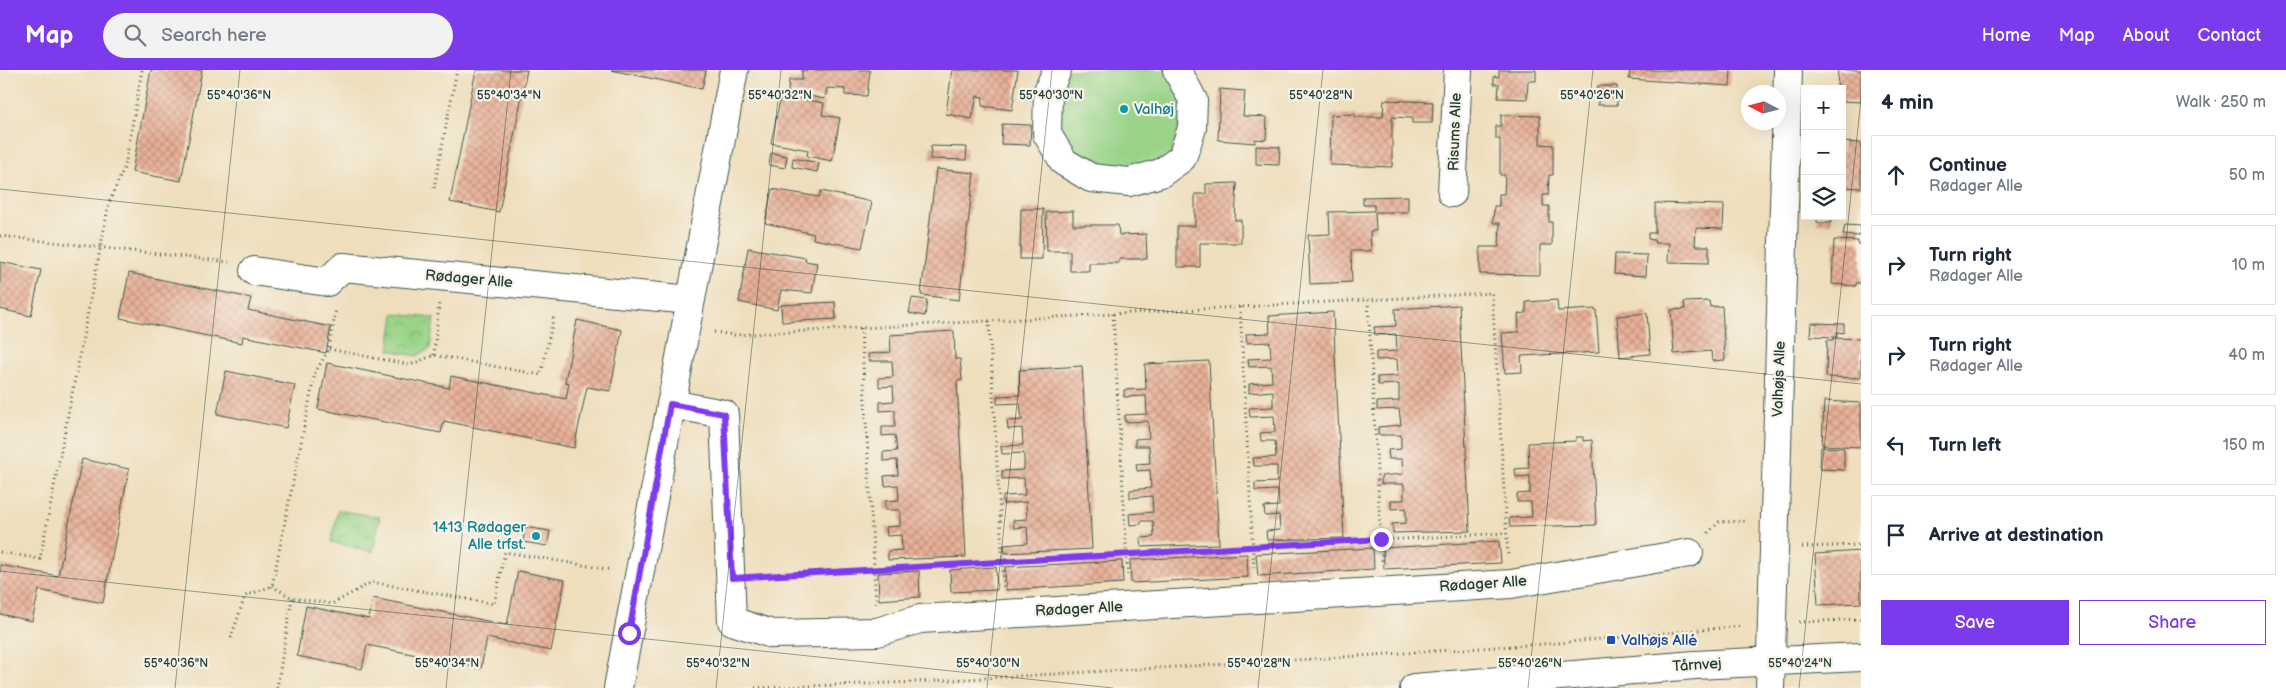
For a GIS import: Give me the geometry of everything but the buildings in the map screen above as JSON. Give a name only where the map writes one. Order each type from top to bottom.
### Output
[{"type":"street","points":[[618,688],[734,70]]},
{"type":"street","points":[[1057,70],[1048,91],[1047,134],[1064,162],[1091,178],[1128,182],[1161,172],[1182,158],[1192,128],[1193,100],[1177,70]]},
{"type":"street","name":"Risums Alle","points":[[1452,193],[1458,70]]},
{"type":"street","name":"Valhøjs Alle","points":[[1770,675],[1788,70]]},
{"type":"street","points":[[254,270],[327,282],[343,267]]},
{"type":"street","name":"Rødager Alle","points":[[343,267],[691,300]]},
{"type":"street","name":"Rødager Alle","points":[[670,404],[724,414],[732,578],[732,621],[772,634],[877,632],[920,619],[1006,613],[1511,584],[1689,554]]},
{"type":"street","name":"Tårnvej","points":[[1414,688],[1695,665],[1770,675],[1861,657]]},
{"type":"path","points":[[0,552],[40,559],[108,203],[125,166],[142,70]]},
{"type":"path","points":[[434,188],[457,70]]},
{"type":"path","points":[[0,236],[248,264],[254,270]]},
{"type":"path","points":[[272,586],[315,373],[330,349],[343,267]]},
{"type":"path","points":[[434,355],[442,276]]},
{"type":"path","points":[[330,349],[410,365],[434,355],[541,375],[560,288]]},
{"type":"path","points":[[686,327],[734,335],[1492,293],[1506,533],[1511,584]]},
{"type":"path","points":[[1368,300],[1383,591]]},
{"type":"path","points":[[1240,307],[1255,599]]},
{"type":"path","points":[[1113,314],[1130,606]]},
{"type":"path","points":[[989,321],[1006,613]]},
{"type":"path","points":[[861,328],[877,632]]},
{"type":"path","points":[[1689,554],[1719,522],[1774,529],[1806,548],[1861,545]]},
{"type":"path","points":[[732,578],[874,568],[1506,533]]},
{"type":"path","points":[[272,586],[292,598],[332,604],[372,582],[494,604],[506,552],[639,575]]},
{"type":"path","points":[[231,638],[245,596],[272,586]]},
{"type":"path","points":[[277,688],[292,598]]},
{"type":"path","points":[[755,688],[916,682],[1302,660],[1558,643],[1772,624],[1861,619]]},
{"type":"green space","points":[[1069,70],[1166,70],[1185,105],[1171,155],[1134,170],[1098,167],[1079,158],[1058,133],[1060,87]]},
{"type":"green space","points":[[394,314],[434,318],[430,349],[416,356],[389,350]]},
{"type":"green space","points":[[338,510],[380,517],[373,552],[331,542]]},
{"type":"place","name":"Valhøj","points":[[1124,109]]},
{"type":"place","name":"1413 Rødager Alle trfst.","points":[[536,536]]},
{"type":"place","name":"Valhøjs Allé","points":[[1611,640]]},
{"type":"route","points":[[629,633],[670,404],[724,414],[732,578],[1381,539]]}]
